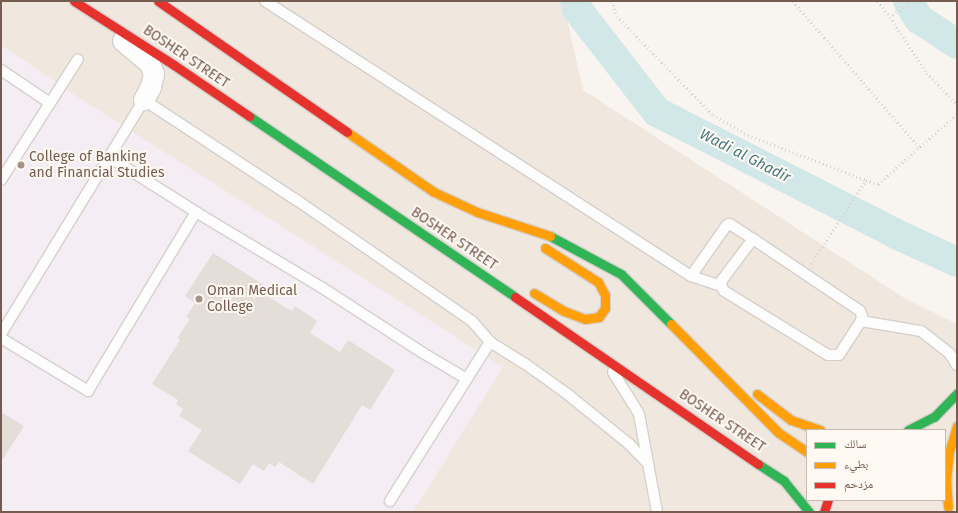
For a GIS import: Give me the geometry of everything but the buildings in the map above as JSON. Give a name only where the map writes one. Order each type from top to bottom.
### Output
[{"type":"main road","name":"BOSHER STREET","points":[[74,1],[174,65],[784,481],[809,512]]},
{"type":"main road","name":"BOSHER STREET","points":[[158,1],[434,192],[477,212],[558,239],[621,274],[779,433],[806,451]]},
{"type":"main road","points":[[340,179],[436,232]]},
{"type":"main road","points":[[434,192],[533,241],[598,282],[605,295],[605,308],[599,317],[585,319],[564,311],[528,289]]},
{"type":"main road","points":[[674,326],[791,420],[817,429]]},
{"type":"main road","points":[[910,429],[934,417],[957,393]]},
{"type":"main road","points":[[946,418],[957,403]]},
{"type":"main road","points":[[947,506],[946,481],[949,452],[957,426]]},
{"type":"main road","points":[[824,512],[828,501]]},
{"type":"street","points":[[74,1],[150,64],[154,74],[151,86],[144,100]]},
{"type":"lane","points":[[264,1],[691,276],[721,286],[724,291],[832,357],[838,355],[861,321],[862,316],[860,311],[729,224],[726,226],[691,276]]},
{"type":"lane","points":[[1,180],[78,59]]},
{"type":"lane","points":[[1,70],[50,103]]},
{"type":"lane","points":[[1,334],[144,100],[298,201],[472,321],[490,342],[524,363],[566,393],[629,444],[648,464]]},
{"type":"lane","points":[[109,157],[196,212],[321,287],[423,353],[467,379]]},
{"type":"lane","points":[[1,338],[88,391],[196,212]]},
{"type":"lane","points":[[721,286],[722,280],[753,239]]},
{"type":"lane","points":[[861,321],[921,331],[950,354],[957,366]]},
{"type":"lane","points":[[390,501],[490,342]]},
{"type":"lane","points":[[605,358],[639,414],[657,512]]},
{"type":"path","points":[[612,1],[617,16],[713,115],[748,136],[878,184],[957,114]]},
{"type":"path","points":[[793,1],[919,147]]},
{"type":"path","points":[[878,1],[927,73],[957,104]]},
{"type":"path","points":[[890,17],[913,1]]},
{"type":"path","points":[[818,252],[866,180]]},
{"type":"shaded area","points":[[1,1],[563,1],[583,90],[906,299],[957,324],[957,512],[1,512]]},
{"type":"shaded area","name":"Oman Medical College","points":[[1,45],[81,99],[503,367],[413,512],[1,512]]},
{"type":"waterway","name":"Wadi al Ghadir","points":[[575,1],[577,9],[657,112],[896,234],[957,262]]},
{"type":"waterway","name":"Wadi al Ghadir","points":[[908,1],[919,19],[957,44]]},
{"type":"traffic: fast","points":[[249,116],[515,297]]},
{"type":"traffic: fast","points":[[550,236],[621,274],[671,324]]},
{"type":"traffic: fast","points":[[910,429],[934,417],[957,393]]},
{"type":"traffic: fast","points":[[758,464],[784,481],[809,512]]},
{"type":"traffic: slow","points":[[347,132],[434,192],[477,212],[550,236]]},
{"type":"traffic: slow","points":[[534,293],[564,311],[585,319],[599,317],[605,308],[605,295],[598,282],[545,248]]},
{"type":"traffic: slow","points":[[671,324],[779,433],[806,451]]},
{"type":"traffic: slow","points":[[757,394],[791,420],[817,429]]},
{"type":"traffic: slow","points":[[948,507],[946,481],[949,452],[957,426]]},
{"type":"traffic: jam","points":[[74,1],[174,65],[249,116]]},
{"type":"traffic: jam","points":[[158,1],[347,132]]},
{"type":"traffic: jam","points":[[515,297],[758,464]]},
{"type":"traffic: jam","points":[[824,512],[828,501]]},
{"type":"place","name":"College of Banking and Financial Studies","points":[[21,165]]},
{"type":"place","name":"Oman Medical College","points":[[199,299]]}]
